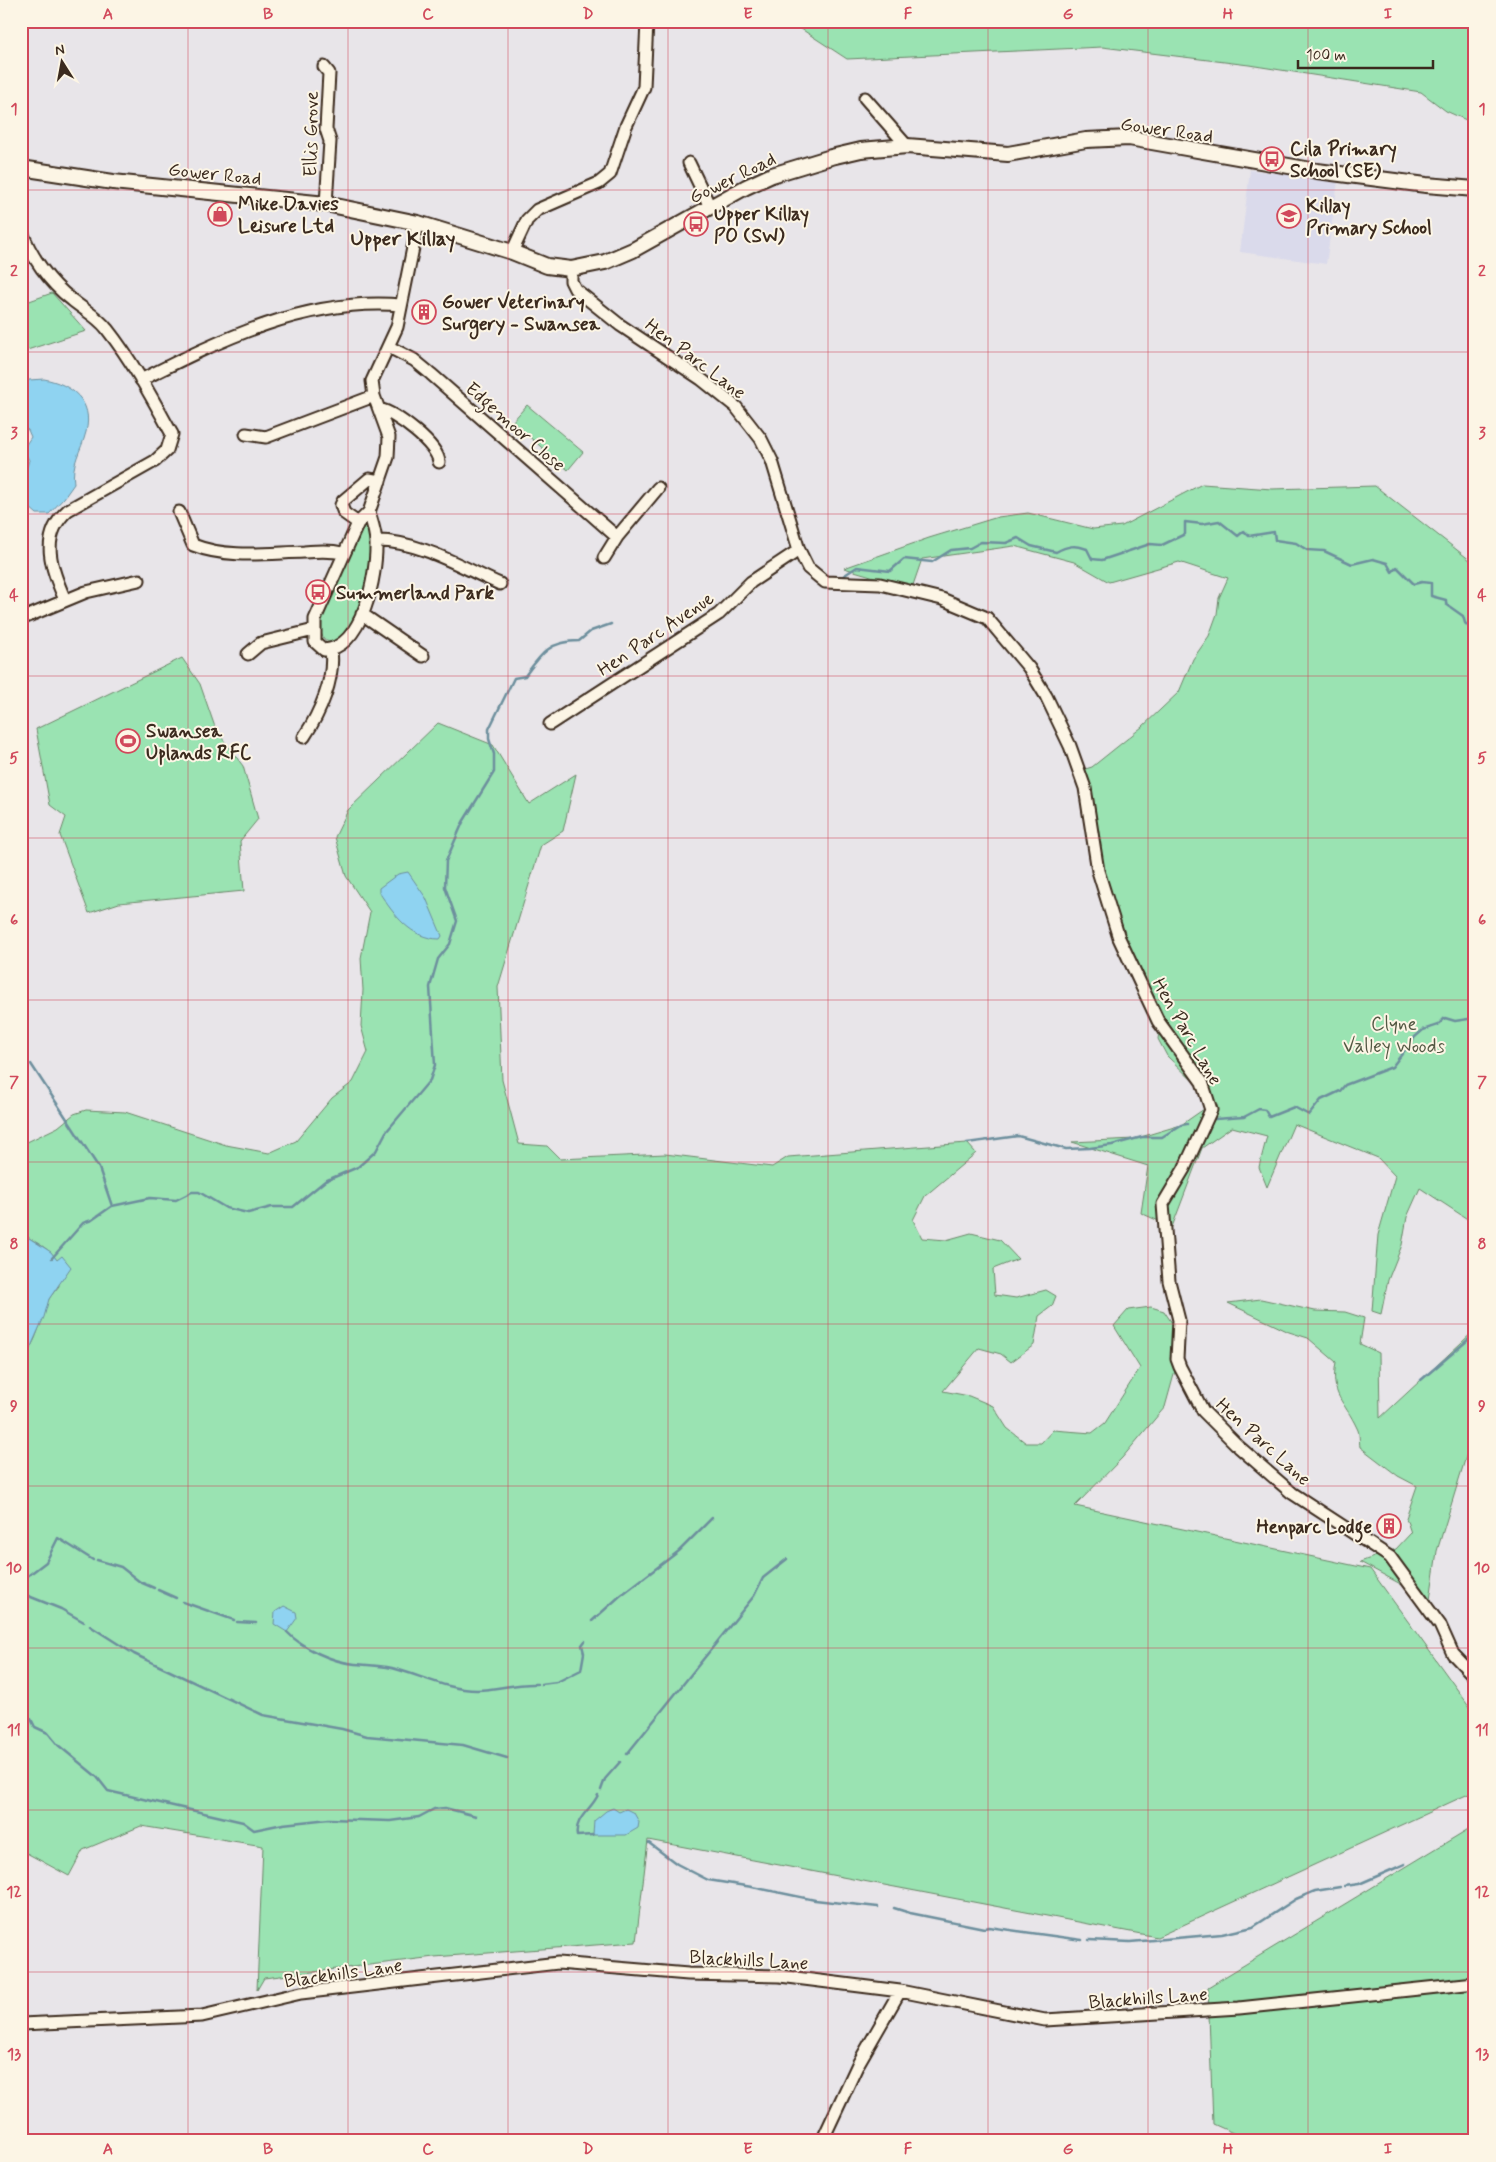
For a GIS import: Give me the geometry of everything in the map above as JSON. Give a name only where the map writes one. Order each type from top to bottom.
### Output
[{"type":"main road","name":"Gower Road","points":[[21,168],[113,182],[326,204],[418,223],[512,252],[547,266],[571,269],[605,262],[633,250],[746,186],[796,167],[861,150],[907,146],[1008,154],[1086,140],[1129,138],[1317,171],[1426,185],[1475,189]]},
{"type":"street","points":[[512,252],[528,220],[537,210],[600,183],[610,174],[626,126],[644,86],[647,21]]},
{"type":"street","name":"Ellis Grove","points":[[324,68],[329,73],[321,128],[330,141],[326,204]]},
{"type":"street","points":[[864,98],[907,146]]},
{"type":"street","points":[[689,163],[710,207]]},
{"type":"street","points":[[369,512],[376,541],[369,596],[351,636],[331,650],[324,650],[315,642],[315,619],[358,523],[369,512],[388,457],[389,437],[374,396],[373,375],[389,347],[401,305],[418,223]]},
{"type":"street","points":[[21,229],[27,246],[66,295],[106,328],[141,380],[172,434],[167,450],[155,461],[68,510],[57,520],[51,534],[50,554],[55,577],[65,600]]},
{"type":"street","name":"Hen Parc Lane","points":[[571,269],[571,280],[574,289],[620,324],[701,379],[736,407],[761,440],[772,461],[799,550],[808,568],[825,582],[880,584],[942,599],[987,618],[1029,668],[1046,696],[1070,746],[1085,788],[1098,871],[1119,938],[1158,1020],[1202,1082],[1211,1110],[1184,1169],[1163,1204],[1169,1281],[1179,1320],[1177,1359],[1180,1367],[1203,1411],[1239,1447],[1292,1493],[1390,1557],[1440,1625],[1452,1654],[1475,1677]]},
{"type":"street","points":[[141,380],[207,346],[264,324],[322,310],[378,303],[401,305]]},
{"type":"street","name":"Edgemoor Close","points":[[389,347],[414,360],[431,374],[617,537]]},
{"type":"street","points":[[246,434],[266,437],[374,396]]},
{"type":"street","points":[[379,409],[388,411],[418,434],[438,455],[439,462]]},
{"type":"street","points":[[358,523],[344,513],[341,505],[342,501],[369,478],[380,481]]},
{"type":"street","points":[[604,558],[617,537],[658,488]]},
{"type":"street","points":[[179,512],[193,546],[210,552],[241,554],[326,551],[343,553]]},
{"type":"street","points":[[376,541],[388,541],[414,546],[500,584]]},
{"type":"street","name":"Hen Parc Avenue","points":[[550,724],[719,614],[751,582],[799,550]]},
{"type":"street","points":[[21,619],[48,610],[65,600],[86,592],[139,580]]},
{"type":"street","points":[[362,614],[423,656]]},
{"type":"street","points":[[248,654],[261,643],[314,630]]},
{"type":"street","points":[[304,737],[315,720],[324,697],[331,668],[331,650]]},
{"type":"street","name":"Blackhills Lane","points":[[21,2024],[202,2016],[301,1993],[558,1963],[688,1974],[780,1976],[900,1991],[1045,2020],[1239,2008],[1475,1983]]},
{"type":"street","points":[[822,2141],[858,2064],[900,1991]]},
{"type":"shaded area","name":"Killay Primary School","points":[[1250,170],[1338,181],[1326,264],[1240,252]]},
{"type":"green space","points":[[789,21],[1475,21],[1475,124],[1446,111],[1421,92],[1249,65],[1102,47],[847,59]]},
{"type":"green space","points":[[52,293],[86,331],[21,352],[21,304]]},
{"type":"green space","points":[[527,405],[583,452],[568,470],[512,422]]},
{"type":"green space","name":"Clyne Valley Woods","points":[[1202,484],[1272,489],[1375,486],[1475,564],[1475,1224],[1420,1188],[1407,1217],[1402,1245],[1388,1280],[1381,1314],[1372,1311],[1378,1235],[1395,1176],[1378,1158],[1294,1124],[1267,1187],[1259,1167],[1267,1136],[1232,1127],[1202,1148],[1172,1227],[1141,1213],[1148,1166],[1072,1142],[1134,1139],[1181,1125],[1204,1109],[1197,1085],[1167,1056],[1158,1039],[1159,1032],[1154,1005],[1130,955],[1107,884],[1082,770],[1092,767],[1142,727],[1179,692],[1193,659],[1209,636],[1217,614],[1219,598],[1228,578],[1179,562],[1109,582],[1074,562],[1014,546],[922,559],[912,588],[844,568],[929,538],[998,517],[1028,513],[1093,529],[1122,526]]},
{"type":"green space","points":[[366,524],[369,527],[372,544],[368,580],[363,602],[354,619],[340,636],[333,641],[327,641],[322,635],[319,622],[361,526]]},
{"type":"green space","points":[[182,658],[200,684],[216,730],[243,766],[258,819],[240,841],[244,891],[119,903],[89,913],[60,835],[66,817],[50,805],[36,729]]},
{"type":"green space","points":[[438,723],[493,745],[529,804],[576,774],[563,831],[541,845],[498,987],[502,1080],[519,1144],[547,1146],[560,1159],[665,1154],[772,1167],[788,1157],[967,1143],[976,1153],[925,1196],[913,1220],[922,1238],[946,1240],[971,1233],[1000,1240],[1018,1259],[993,1269],[995,1295],[1016,1298],[1046,1290],[1056,1296],[1052,1306],[1039,1316],[1034,1345],[1011,1362],[1001,1354],[979,1348],[943,1391],[969,1396],[993,1406],[1007,1428],[1026,1443],[1041,1443],[1053,1430],[1092,1433],[1105,1423],[1140,1368],[1114,1326],[1128,1310],[1151,1307],[1164,1311],[1174,1326],[1175,1371],[1165,1407],[1122,1458],[1075,1506],[1370,1569],[1475,1714],[1475,1791],[1157,1937],[648,1840],[636,1942],[434,1957],[264,1978],[257,1990],[263,1846],[141,1826],[83,1850],[69,1876],[21,1850],[21,1358],[32,1345],[49,1299],[59,1286],[54,1258],[46,1249],[21,1233],[21,1145],[58,1127],[74,1114],[86,1110],[125,1112],[226,1145],[269,1153],[296,1141],[332,1098],[353,1082],[368,1052],[361,1026],[363,990],[361,958],[370,912],[346,876],[335,837],[348,810]]},
{"type":"green space","points":[[1261,1299],[1315,1311],[1345,1312],[1364,1318],[1360,1344],[1379,1353],[1380,1418],[1475,1330],[1475,1447],[1468,1450],[1437,1551],[1430,1600],[1360,1562],[1396,1549],[1411,1533],[1406,1518],[1417,1486],[1398,1476],[1360,1447],[1358,1430],[1339,1397],[1335,1383],[1336,1362],[1308,1338],[1289,1332],[1228,1303]]},
{"type":"green space","points":[[1475,1825],[1475,2141],[1251,2141],[1213,2124],[1208,1987]]},
{"type":"water","points":[[44,379],[63,385],[78,396],[87,411],[88,421],[84,439],[75,463],[74,484],[49,514],[37,514],[21,500],[21,476],[25,474],[29,460],[23,449],[31,437],[28,430],[21,426],[21,385],[29,380]]},
{"type":"water","points":[[408,872],[426,898],[442,936],[440,939],[420,935],[404,924],[379,892],[379,888],[398,874]]},
{"type":"water","points":[[21,1233],[51,1252],[57,1260],[62,1256],[71,1267],[49,1299],[44,1317],[29,1351],[21,1358]]},
{"type":"water","points":[[284,1606],[296,1612],[297,1618],[287,1632],[274,1624],[275,1612]]},
{"type":"water","points":[[613,1808],[619,1812],[626,1809],[634,1813],[639,1822],[638,1828],[626,1835],[593,1835],[594,1821]]},
{"type":"waterway","points":[[840,578],[857,567],[890,571],[904,559],[932,562],[951,550],[970,548],[981,542],[1006,543],[1018,538],[1031,546],[1056,552],[1071,546],[1083,547],[1087,549],[1092,559],[1102,560],[1150,544],[1162,545],[1185,534],[1185,522],[1202,524],[1219,521],[1238,536],[1244,531],[1249,536],[1274,532],[1275,540],[1296,543],[1307,550],[1324,551],[1352,564],[1373,559],[1387,563],[1392,572],[1397,567],[1414,584],[1422,582],[1431,583],[1431,596],[1446,600],[1446,604],[1463,616],[1465,623],[1475,633]]},
{"type":"waterway","points":[[52,1258],[83,1223],[92,1220],[112,1206],[150,1198],[176,1200],[192,1192],[199,1192],[226,1208],[248,1213],[272,1207],[293,1207],[325,1181],[358,1167],[376,1151],[386,1132],[430,1080],[435,1065],[430,987],[438,959],[450,944],[457,921],[445,887],[446,861],[463,822],[494,772],[494,754],[489,739],[489,729],[514,678],[525,676],[541,655],[553,646],[560,643],[579,641],[591,631],[611,624]]},
{"type":"waterway","points":[[1215,1119],[1244,1117],[1259,1109],[1265,1110],[1269,1117],[1294,1107],[1309,1115],[1321,1100],[1340,1091],[1345,1085],[1392,1067],[1415,1037],[1423,1030],[1438,1025],[1445,1018],[1455,1021],[1475,1018]]},
{"type":"waterway","points":[[31,1064],[99,1168],[112,1206]]},
{"type":"waterway","points":[[967,1143],[1018,1136],[1066,1149],[1090,1148],[1112,1145],[1142,1137],[1162,1137],[1181,1125],[1187,1124]]},
{"type":"waterway","points":[[1421,1380],[1475,1334]]},
{"type":"waterway","points":[[592,1621],[620,1596],[679,1551],[712,1518]]},
{"type":"waterway","points":[[21,1581],[46,1562],[58,1538],[93,1560]]},
{"type":"waterway","points":[[627,1754],[754,1596],[763,1578],[787,1559]]},
{"type":"waterway","points":[[97,1560],[121,1567],[140,1582],[154,1588]]},
{"type":"waterway","points":[[158,1590],[176,1598]]},
{"type":"waterway","points":[[21,1593],[61,1609],[84,1622]]},
{"type":"waterway","points":[[183,1602],[234,1620]]},
{"type":"waterway","points":[[237,1622],[256,1623]]},
{"type":"waterway","points":[[90,1626],[134,1654],[263,1715],[342,1729],[367,1736],[463,1745],[507,1758]]},
{"type":"waterway","points":[[287,1632],[309,1649],[327,1657],[346,1663],[392,1668],[455,1688],[484,1690],[537,1684]]},
{"type":"waterway","points":[[541,1684],[557,1682],[581,1670],[584,1653],[582,1645],[585,1641]]},
{"type":"waterway","points":[[21,1711],[31,1719],[35,1727],[48,1733],[58,1745],[97,1777],[108,1791],[243,1822],[254,1830],[283,1824],[329,1819],[390,1821],[419,1817],[434,1809],[445,1808],[476,1816]]},
{"type":"waterway","points":[[601,1790],[605,1779],[620,1762]]},
{"type":"waterway","points":[[593,1835],[577,1836],[577,1830],[580,1819],[598,1795]]},
{"type":"waterway","points":[[649,1843],[677,1864],[708,1880],[815,1900],[878,1907]]},
{"type":"waterway","points":[[1345,1886],[1359,1884],[1405,1864]]},
{"type":"waterway","points":[[1089,1940],[1130,1942],[1222,1934],[1253,1927],[1296,1899],[1315,1891],[1340,1887]]},
{"type":"waterway","points":[[894,1908],[984,1928],[989,1927],[1082,1940]]},
{"type":"place","name":"Cila Primary School (SE)","points":[[1272,159]]},
{"type":"place","name":"Mike Davies Leisure Ltd","points":[[220,214]]},
{"type":"place","name":"Killay Primary School","points":[[1289,216]]},
{"type":"place","name":"Upper Killay PO (SW)","points":[[696,224]]},
{"type":"place","name":"Gower Veterinary Surgery - Swansea","points":[[424,312]]},
{"type":"place","name":"Summerland Park","points":[[318,592]]},
{"type":"place","name":"Swansea Uplands RFC","points":[[128,741]]},
{"type":"place","name":"Henparc Lodge","points":[[1389,1526]]},
{"type":"district","name":"Upper Killay","points":[[403,238]]}]
